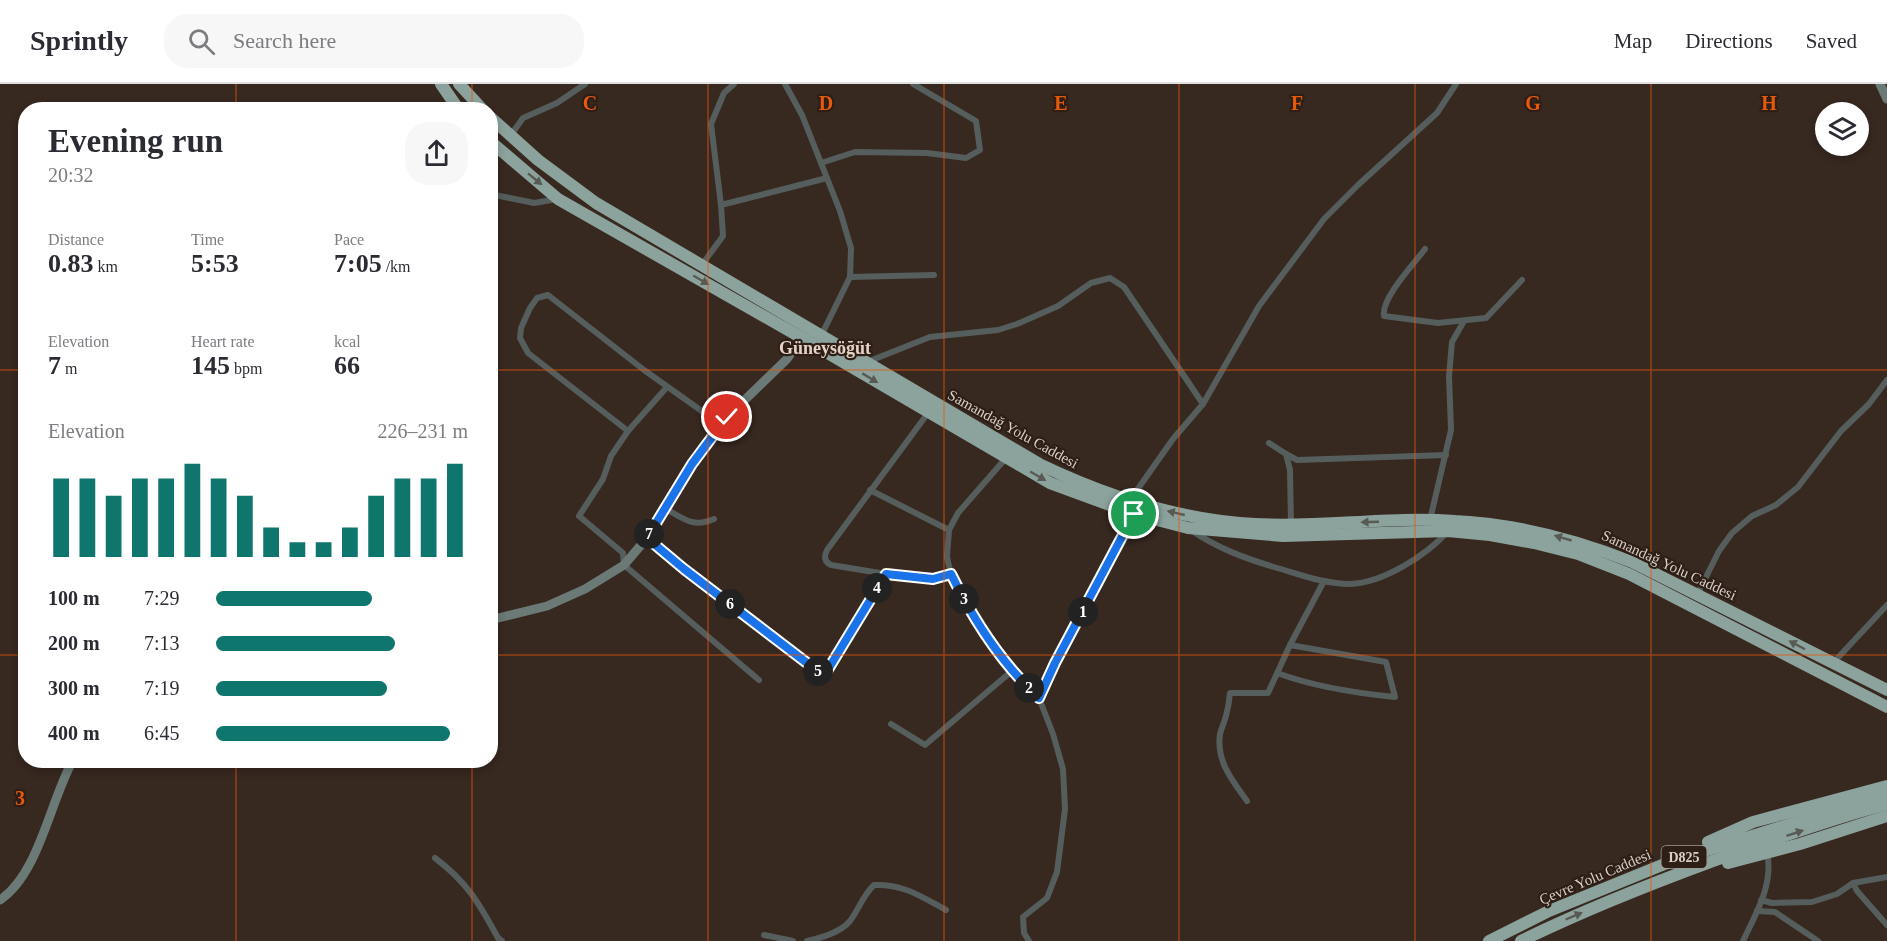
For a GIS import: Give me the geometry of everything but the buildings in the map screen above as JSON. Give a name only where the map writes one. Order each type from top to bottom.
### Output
[{"type":"highway","points":[[441,84],[453,102]]},
{"type":"highway","points":[[459,84],[476,102]]},
{"type":"highway","name":"Samandağ Yolu Caddesi","points":[[498,125],[538,160],[596,203],[1041,465],[1075,481],[1157,509],[1217,520],[1255,524],[1430,520],[1500,525],[1546,533],[1611,553],[1698,593],[1887,690]]},
{"type":"highway","name":"Samandağ Yolu Caddesi","points":[[498,148],[558,199],[1050,483],[1134,514],[1188,528],[1283,536],[1448,531],[1490,535],[1578,554],[1619,570],[1693,606],[1887,707]]},
{"type":"highway","points":[[1672,861],[1694,848],[1753,822],[1887,786]]},
{"type":"highway","name":"Çevre Yolu Caddesi","points":[[1489,941],[1549,911],[1672,861],[1887,794]]},
{"type":"highway","name":"Çevre Yolu Caddesi","points":[[1521,941],[1627,893],[1754,846],[1887,804]]},
{"type":"highway","points":[[1677,875],[1698,872],[1887,816]]},
{"type":"street","points":[[510,136],[523,118],[557,103],[585,84]]},
{"type":"street","points":[[700,266],[723,236],[711,124],[724,93],[734,84]]},
{"type":"street","points":[[785,84],[802,115],[852,248],[850,277],[821,336]]},
{"type":"street","points":[[821,163],[855,152],[927,153],[966,158],[980,150],[976,121],[913,84]]},
{"type":"street","points":[[1129,500],[1173,439],[1203,404],[1259,306],[1324,219],[1437,113],[1456,84]]},
{"type":"street","points":[[1880,84],[1887,99]]},
{"type":"street","points":[[721,205],[827,178]]},
{"type":"street","points":[[498,196],[534,203],[558,199]]},
{"type":"street","points":[[1425,249],[1389,298],[1383,312],[1384,316],[1438,323],[1486,318],[1522,280]]},
{"type":"street","points":[[850,277],[934,275]]},
{"type":"street","points":[[867,362],[930,337],[998,330],[1017,324],[1058,306],[1091,283],[1110,278],[1124,287],[1203,404]]},
{"type":"street","points":[[628,431],[528,353],[520,338],[521,328],[537,298],[548,295],[667,387],[720,424]]},
{"type":"street","points":[[1430,520],[1451,430],[1449,376],[1452,342],[1464,321]]},
{"type":"street","points":[[498,618],[547,606],[585,589],[624,565],[647,538],[692,464],[720,424],[787,359],[802,338]]},
{"type":"street","points":[[1698,593],[1719,551],[1732,534],[1752,516],[1776,505],[1798,487],[1841,431],[1869,404],[1887,380]]},
{"type":"street","points":[[667,387],[628,431],[611,456],[603,479],[579,516],[623,553],[624,565],[759,680]]},
{"type":"street","points":[[928,413],[826,550],[825,556],[826,561],[831,565],[886,574],[933,579],[951,574]]},
{"type":"street","points":[[1269,443],[1297,460],[1446,455]]},
{"type":"street","points":[[1286,454],[1290,470],[1292,524]]},
{"type":"street","points":[[1006,458],[958,513],[949,530],[946,557],[951,574],[971,611],[1013,670],[1039,698],[1063,769],[1065,809],[1056,872],[1047,898],[1023,917],[1024,933],[1029,941]]},
{"type":"street","points":[[870,490],[949,530]]},
{"type":"street","points":[[666,508],[691,523],[704,523],[714,519]]},
{"type":"street","points":[[1039,698],[1055,663],[1134,514]]},
{"type":"street","points":[[1188,528],[1206,541],[1226,551],[1324,581],[1350,584],[1372,580],[1403,566],[1435,546],[1448,531]]},
{"type":"street","points":[[647,538],[824,676],[886,574]]},
{"type":"street","points":[[1247,801],[1227,774],[1219,746],[1230,693],[1268,693],[1324,581]]},
{"type":"street","points":[[1833,663],[1887,604]]},
{"type":"street","points":[[1277,673],[1347,692],[1395,697],[1386,662],[1290,645]]},
{"type":"street","points":[[891,724],[925,745],[1013,670]]},
{"type":"street","points":[[0,900],[11,893],[29,866],[70,768]]},
{"type":"street","points":[[1743,941],[1768,883],[1767,852]]},
{"type":"street","points":[[435,858],[457,875],[480,904],[498,940]]},
{"type":"street","points":[[1761,900],[1772,903],[1812,902],[1837,894],[1853,883],[1887,877]]},
{"type":"street","points":[[1853,883],[1857,891],[1887,925]]},
{"type":"street","points":[[807,941],[825,937],[849,922],[864,894],[874,885],[891,884],[904,888],[946,910]]},
{"type":"street","points":[[1756,911],[1775,912],[1818,941]]},
{"type":"street","points":[[764,935],[793,941]]},
{"type":"district","name":"Güneysöğüt","points":[[825,348]]},
{"type":"route","points":[[727,417],[692,464],[647,538],[824,676],[886,574],[933,579],[951,574],[971,611],[998,651],[1026,686],[1039,698],[1055,663],[1134,514]]}]
